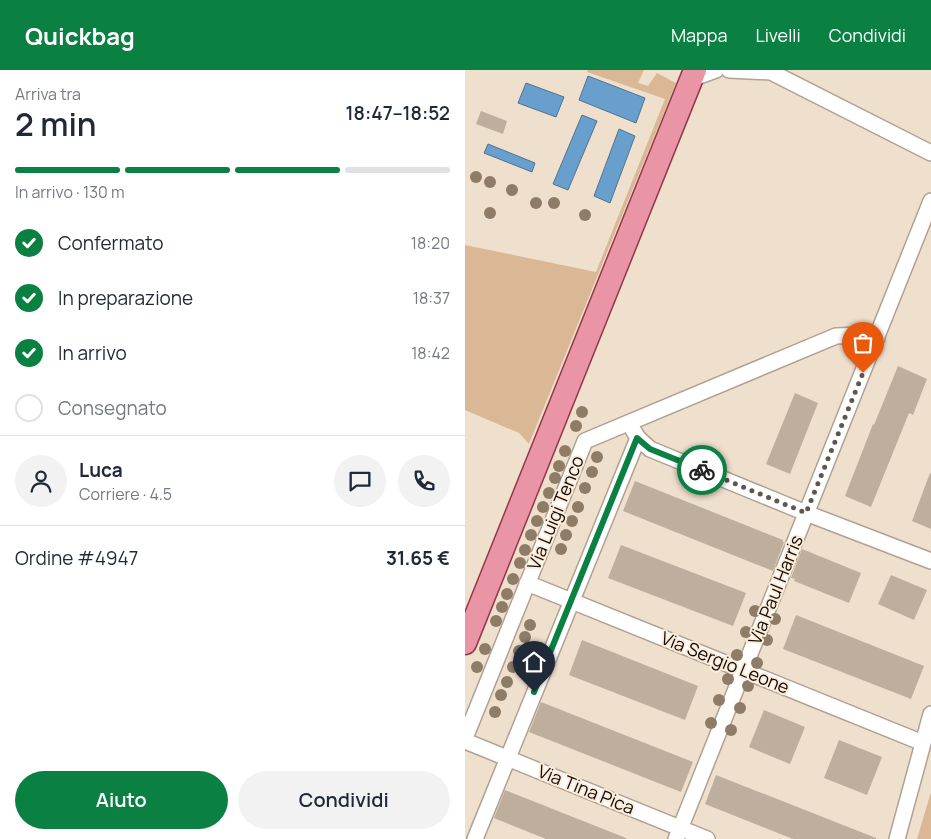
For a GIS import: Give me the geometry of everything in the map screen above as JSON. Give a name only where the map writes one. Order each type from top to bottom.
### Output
[{"type":"main road","points":[[465,643],[693,74]]},
{"type":"street","points":[[693,74],[716,70]]},
{"type":"street","points":[[729,70],[770,71],[931,153]]},
{"type":"street","name":"Via Paul Harris","points":[[678,834],[931,201]]},
{"type":"street","name":"Via Luigi Tenco","points":[[465,740],[585,441],[836,336],[865,334],[877,338]]},
{"type":"street","points":[[629,423],[637,438],[650,449],[806,513],[931,561]]},
{"type":"street","points":[[475,839],[637,438]]},
{"type":"street","name":"Via Sergio Leone","points":[[527,584],[923,744]]},
{"type":"street","points":[[897,839],[931,714]]},
{"type":"street","name":"Via Tina Pica","points":[[465,740],[678,834],[707,839]]},
{"type":"shaded area","points":[[588,70],[644,70],[638,83],[648,86],[657,73],[676,83],[529,444],[519,433],[465,410],[465,245],[596,272],[665,99],[587,72]]},
{"type":"shaded area","points":[[931,792],[931,839],[917,839]]},
{"type":"water","points":[[588,76],[645,98],[636,123],[579,100]]},
{"type":"water","points":[[526,83],[564,97],[556,117],[518,103]]},
{"type":"water","points":[[582,115],[597,121],[568,190],[553,184]]},
{"type":"water","points":[[619,129],[635,136],[610,203],[594,196]]},
{"type":"water","points":[[488,144],[535,163],[532,172],[484,153]]},
{"type":"building","points":[[481,111],[507,121],[503,134],[476,124]]},
{"type":"building","points":[[898,366],[927,379],[913,415],[909,413],[871,507],[845,496]]},
{"type":"building","points":[[795,393],[818,403],[790,474],[766,464]]},
{"type":"building","points":[[931,474],[931,529],[912,521]]},
{"type":"building","points":[[635,481],[783,540],[784,542],[773,571],[623,511]]},
{"type":"building","points":[[621,545],[746,593],[733,626],[608,578]]},
{"type":"building","points":[[802,549],[861,573],[849,603],[794,581],[795,579],[791,578]]},
{"type":"building","points":[[891,575],[927,590],[914,620],[878,604]]},
{"type":"building","points":[[796,615],[924,666],[911,699],[783,649]]},
{"type":"building","points":[[582,640],[698,686],[685,720],[569,675]]},
{"type":"building","points":[[541,702],[693,762],[681,792],[529,732]]},
{"type":"building","points":[[764,710],[805,727],[790,764],[749,747]]},
{"type":"building","points":[[839,740],[882,757],[867,795],[824,778]]},
{"type":"building","points":[[716,775],[876,839],[793,839],[705,804]]},
{"type":"building","points":[[505,790],[626,839],[546,839],[494,818]]},
{"type":"way so far","points":[[702,470],[806,513],[863,373]]},
{"type":"route","points":[[534,692],[637,438],[650,449],[702,470]]}]
